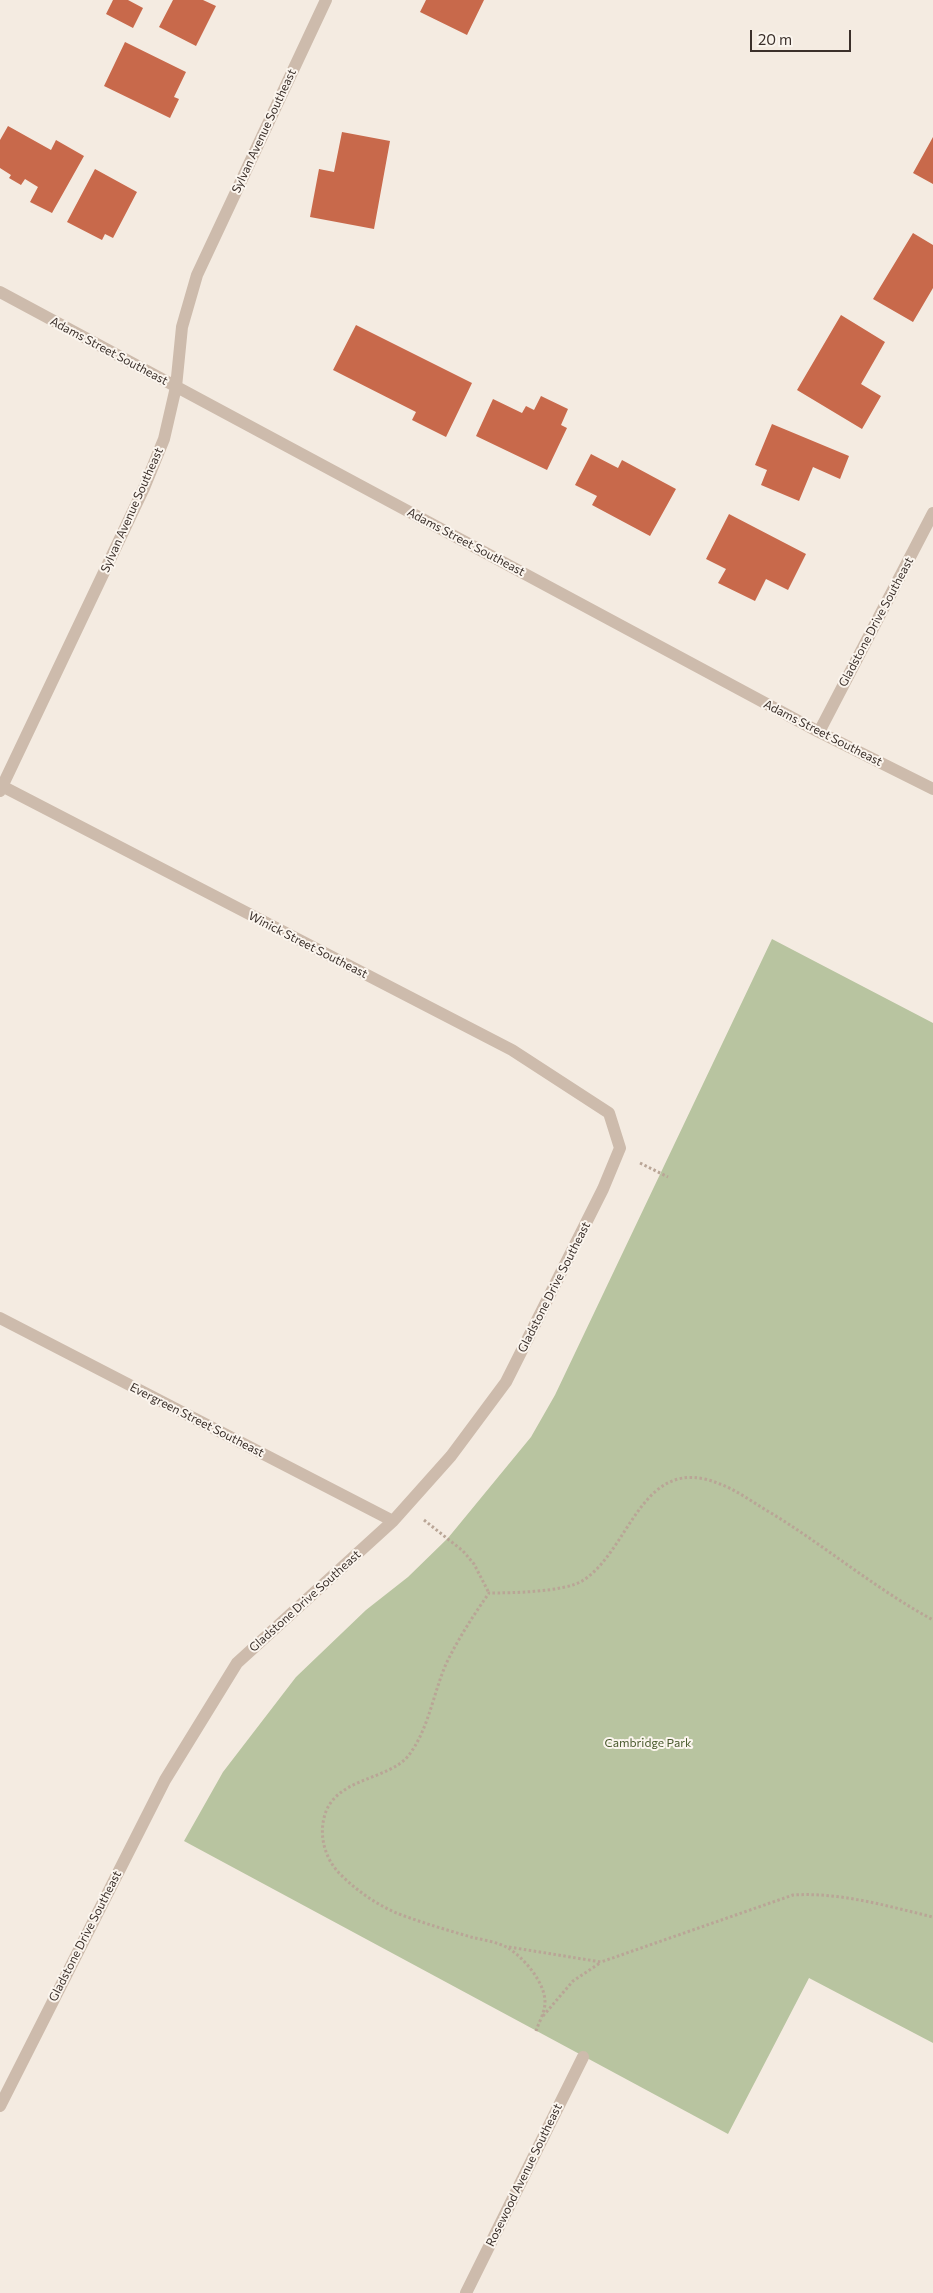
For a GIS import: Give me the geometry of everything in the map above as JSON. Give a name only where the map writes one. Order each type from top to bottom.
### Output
[{"type":"street","name":"Sylvan Avenue Southeast","points":[[1,788],[144,488],[164,439],[176,387],[182,327],[197,275],[217,228],[326,0]]},
{"type":"street","name":"Adams Street Southeast","points":[[0,292],[819,732],[933,790]]},
{"type":"street","name":"Gladstone Drive Southeast","points":[[819,732],[933,513]]},
{"type":"street","name":"Winick Street Southeast","points":[[1,788],[512,1050],[609,1113]]},
{"type":"street","name":"Gladstone Drive Southeast","points":[[0,2106],[165,1780],[237,1663],[393,1521],[451,1456],[506,1382],[603,1189],[620,1148],[609,1113]]},
{"type":"street","name":"Evergreen Street Southeast","points":[[0,1318],[393,1521]]},
{"type":"street","name":"Rosewood Avenue Southeast","points":[[466,2293],[583,2056]]},
{"type":"path","points":[[634,1160],[668,1177]]},
{"type":"path","points":[[489,1593],[564,1587],[581,1581],[598,1568],[619,1540],[642,1503],[669,1482],[685,1478],[702,1479],[720,1484],[805,1534],[853,1569],[933,1620]]},
{"type":"path","points":[[406,1506],[463,1551],[474,1564],[489,1593]]},
{"type":"path","points":[[489,1593],[452,1652],[423,1730],[408,1756],[398,1764],[362,1781],[330,1802],[324,1817],[322,1833],[326,1853],[334,1867],[352,1887],[376,1902],[420,1922],[506,1947],[601,1962]]},
{"type":"path","points":[[542,2017],[573,1981],[601,1962],[793,1895],[817,1893],[933,1917]]},
{"type":"path","points":[[506,1947],[526,1962],[541,1987],[545,2001],[542,2017],[536,2031]]},
{"type":"green space","name":"Cambridge Park","points":[[772,939],[933,1023],[933,2043],[809,1978],[728,2134],[184,1841],[223,1772],[296,1677],[366,1610],[408,1577],[448,1538],[531,1437],[555,1395]]},
{"type":"building","points":[[113,0],[128,0],[143,8],[133,28],[106,14]]},
{"type":"building","points":[[173,0],[203,0],[216,6],[196,46],[159,27]]},
{"type":"building","points":[[426,0],[484,0],[467,35],[420,12]]},
{"type":"building","points":[[125,42],[186,72],[174,97],[179,99],[170,118],[104,86]]},
{"type":"building","points":[[8,126],[51,150],[56,140],[84,156],[52,213],[30,202],[38,187],[25,179],[21,185],[9,178],[11,175],[0,168],[0,140]]},
{"type":"building","points":[[342,132],[390,141],[374,229],[310,217],[319,169],[334,172]]},
{"type":"building","points":[[933,137],[933,184],[913,173]]},
{"type":"building","points":[[95,169],[137,192],[113,238],[105,234],[102,240],[67,222]]},
{"type":"building","points":[[913,233],[933,245],[933,288],[913,322],[873,299]]},
{"type":"building","points":[[841,315],[885,342],[861,384],[881,396],[862,429],[797,390]]},
{"type":"building","points":[[356,325],[472,383],[446,437],[412,420],[416,412],[333,370]]},
{"type":"building","points":[[541,396],[568,409],[561,425],[567,428],[547,470],[476,436],[493,399],[522,413],[526,406],[534,410]]},
{"type":"building","points":[[772,424],[849,456],[840,479],[813,467],[799,501],[761,485],[767,470],[755,465]]},
{"type":"building","points":[[591,454],[618,468],[622,460],[676,489],[650,536],[592,505],[597,496],[575,485]]},
{"type":"building","points":[[729,514],[806,554],[788,590],[766,579],[755,601],[718,583],[726,569],[706,559]]}]
